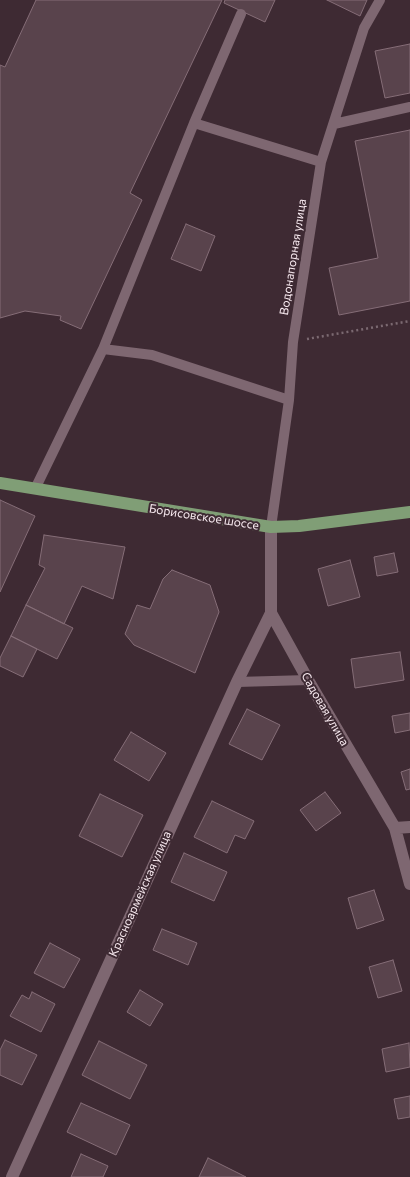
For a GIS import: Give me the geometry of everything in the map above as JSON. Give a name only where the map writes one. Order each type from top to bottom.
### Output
[{"type":"main road","name":"Борисовское шоссе","points":[[0,483],[272,527],[299,526],[410,512]]},
{"type":"street","name":"Садовая улица","points":[[272,527],[271,613],[308,680],[395,828],[410,884]]},
{"type":"street","name":"Красноармейская улица","points":[[12,1177],[237,682],[271,613]]},
{"type":"street","points":[[395,828],[410,827]]},
{"type":"lane","name":"Водонапорная улица","points":[[272,527],[289,400],[293,342],[321,162],[364,28],[380,0]]},
{"type":"lane","points":[[36,490],[103,349],[240,14]]},
{"type":"lane","points":[[334,124],[410,107]]},
{"type":"lane","points":[[194,124],[321,162]]},
{"type":"lane","points":[[103,349],[152,355],[289,400]]},
{"type":"lane","points":[[237,682],[308,680]]},
{"type":"path","points":[[293,342],[410,321]]},
{"type":"building","points":[[36,0],[222,0],[130,193],[142,200],[81,329],[60,320],[61,316],[25,311],[0,318],[0,65],[5,67]]},
{"type":"building","points":[[225,0],[275,0],[265,22],[224,3]]},
{"type":"building","points":[[327,0],[367,0],[360,16]]},
{"type":"building","points":[[410,44],[410,93],[385,98],[375,51]]},
{"type":"building","points":[[410,130],[410,301],[339,315],[329,268],[378,258],[355,141]]},
{"type":"building","points":[[186,224],[215,236],[201,271],[171,259]]},
{"type":"building","points":[[0,500],[35,516],[0,592]]},
{"type":"building","points":[[44,535],[125,547],[113,599],[82,586],[64,624],[26,605],[45,568],[39,565]]},
{"type":"building","points":[[394,553],[398,572],[377,576],[374,557]]},
{"type":"building","points":[[350,560],[360,597],[328,606],[318,569]]},
{"type":"building","points":[[172,570],[210,585],[219,612],[195,673],[134,645],[125,634],[137,605],[150,609],[163,579]]},
{"type":"building","points":[[26,605],[73,628],[57,659],[11,636]]},
{"type":"building","points":[[11,636],[37,649],[23,677],[0,666],[0,658]]},
{"type":"building","points":[[400,652],[404,680],[355,688],[351,659]]},
{"type":"building","points":[[247,709],[280,725],[262,760],[229,744]]},
{"type":"building","points":[[410,713],[410,730],[395,733],[392,716]]},
{"type":"building","points":[[131,732],[166,753],[149,781],[114,760]]},
{"type":"building","points":[[410,769],[410,789],[406,790],[401,772]]},
{"type":"building","points":[[325,792],[341,813],[316,831],[300,810]]},
{"type":"building","points":[[100,794],[143,815],[122,857],[79,836]]},
{"type":"building","points":[[212,801],[254,821],[245,839],[235,835],[227,853],[194,837]]},
{"type":"building","points":[[184,853],[227,872],[214,901],[171,882]]},
{"type":"building","points":[[374,890],[384,920],[357,929],[348,898]]},
{"type":"building","points":[[162,929],[197,943],[188,965],[153,950]]},
{"type":"building","points":[[50,943],[80,959],[64,988],[34,973]]},
{"type":"building","points":[[393,960],[402,991],[378,998],[369,967]]},
{"type":"building","points":[[140,990],[163,1004],[150,1026],[127,1012]]},
{"type":"building","points":[[32,992],[55,1004],[41,1032],[10,1016],[22,995],[29,999]]},
{"type":"building","points":[[5,1040],[37,1055],[22,1085],[0,1075],[0,1050]]},
{"type":"building","points":[[99,1041],[147,1065],[130,1099],[82,1075]]},
{"type":"building","points":[[409,1043],[410,1067],[386,1072],[382,1049]]},
{"type":"building","points":[[410,1096],[410,1117],[398,1119],[394,1099]]},
{"type":"building","points":[[81,1103],[130,1125],[116,1155],[67,1132]]},
{"type":"building","points":[[81,1154],[108,1166],[103,1177],[71,1177]]},
{"type":"building","points":[[208,1158],[246,1177],[199,1177]]}]
